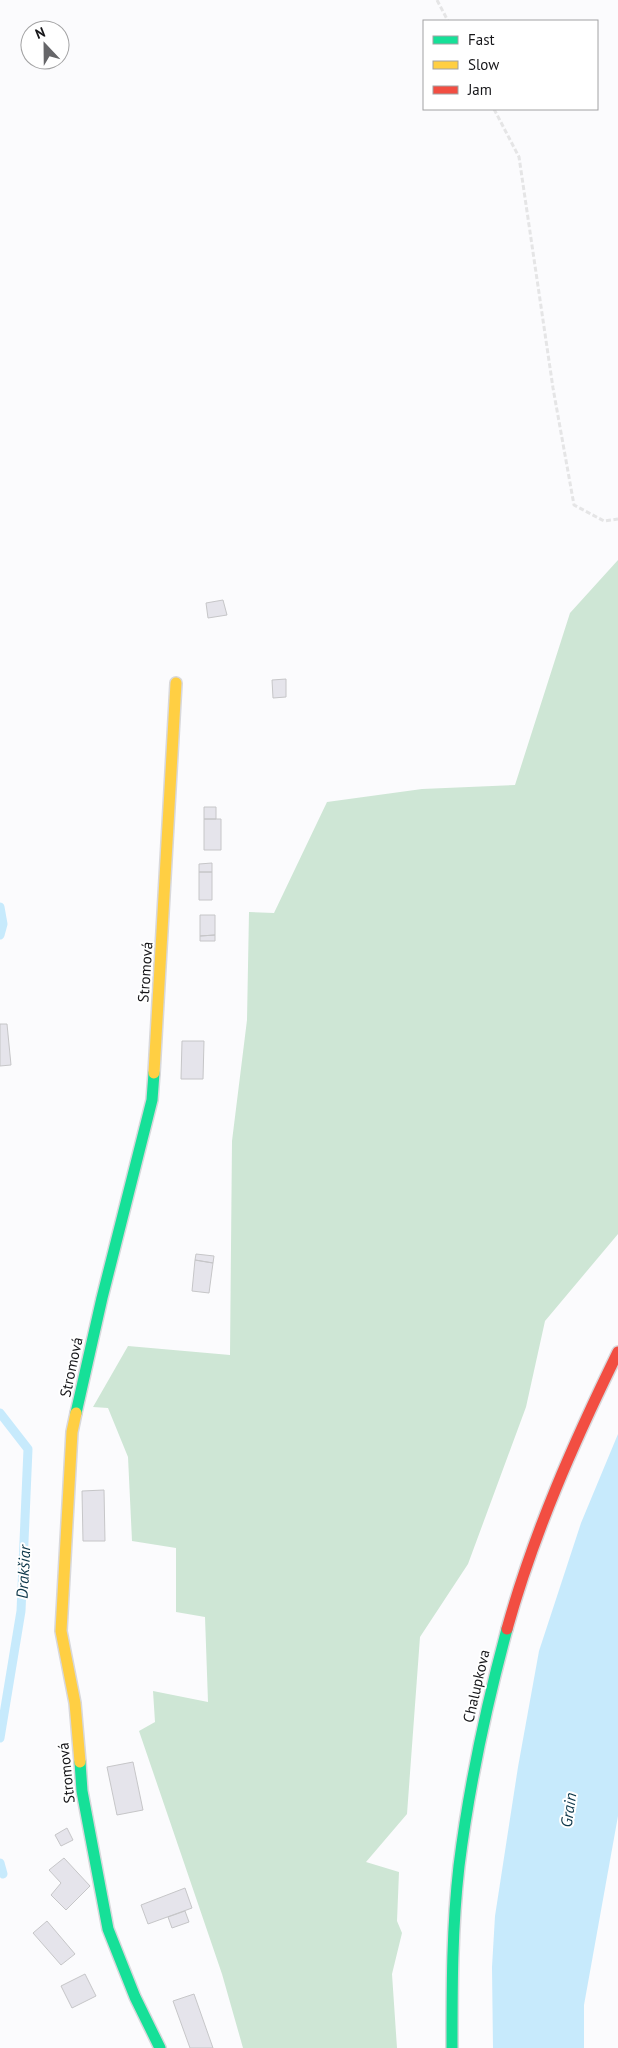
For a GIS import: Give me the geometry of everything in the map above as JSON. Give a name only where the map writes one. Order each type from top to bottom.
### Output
[{"type":"street","name":"Stromová","points":[[160,2048],[136,1997],[108,1929],[82,1792],[75,1703],[61,1631],[72,1432],[102,1298],[152,1100],[176,683]]},
{"type":"street","name":"Chalupkova","points":[[452,2048],[452,1987],[460,1868],[473,1775],[496,1662],[526,1562],[548,1501],[618,1352]]},
{"type":"path","points":[[437,0],[447,20]]},
{"type":"path","points":[[495,110],[519,157],[553,388],[574,505],[604,521],[618,519]]},
{"type":"green space","points":[[618,560],[618,1234],[545,1321],[526,1407],[468,1564],[420,1637],[407,1814],[366,1862],[399,1872],[397,1921],[402,1933],[392,1974],[397,2048],[243,2048],[222,1974],[139,1731],[155,1722],[153,1691],[208,1702],[205,1617],[176,1612],[176,1548],[132,1541],[128,1457],[108,1408],[93,1407],[128,1346],[230,1355],[232,1141],[247,1020],[249,912],[274,913],[327,802],[422,789],[515,785],[570,613]]},
{"type":"water","name":"Grain","points":[[618,1434],[618,1816],[584,2005],[584,2048],[493,2048],[492,1967],[495,1916],[518,1767],[539,1651],[581,1523]]},
{"type":"building","points":[[223,600],[227,615],[208,618],[206,603]]},
{"type":"building","points":[[286,679],[286,697],[273,698],[272,680]]},
{"type":"building","points":[[204,807],[216,807],[216,819],[204,819]]},
{"type":"building","points":[[204,819],[221,819],[221,850],[204,850]]},
{"type":"building","points":[[212,863],[212,872],[199,872],[199,864]]},
{"type":"building","points":[[199,872],[212,872],[212,900],[199,900]]},
{"type":"building","points":[[200,915],[215,915],[215,935],[200,936]]},
{"type":"building","points":[[215,935],[215,941],[200,941],[200,936]]},
{"type":"building","points":[[0,1024],[7,1024],[11,1065],[0,1066]]},
{"type":"building","points":[[182,1041],[204,1041],[203,1079],[181,1079]]},
{"type":"building","points":[[196,1254],[214,1256],[213,1263],[195,1260]]},
{"type":"building","points":[[195,1260],[213,1263],[209,1293],[192,1291]]},
{"type":"building","points":[[104,1490],[105,1541],[83,1541],[82,1491]]},
{"type":"building","points":[[133,1762],[143,1810],[117,1815],[107,1767]]},
{"type":"building","points":[[67,1828],[73,1840],[61,1846],[55,1835]]},
{"type":"building","points":[[64,1858],[90,1886],[66,1910],[51,1895],[61,1883],[49,1870]]},
{"type":"building","points":[[185,1888],[192,1908],[148,1924],[141,1905]]},
{"type":"building","points":[[185,1911],[189,1922],[172,1928],[168,1917]]},
{"type":"building","points":[[47,1921],[75,1954],[61,1965],[33,1933]]},
{"type":"building","points":[[85,1974],[96,1996],[72,2008],[61,1986]]},
{"type":"building","points":[[194,1994],[213,2048],[190,2048],[173,2001]]},
{"type":"waterway","name":"Drakšiar","points":[[0,907],[3,924],[0,935]]},
{"type":"waterway","name":"Drakšiar","points":[[0,1413],[28,1449],[21,1611],[0,1738]]},
{"type":"waterway","name":"Drakšiar","points":[[0,1863],[3,1874]]},
{"type":"traffic: fast","points":[[76,1413],[102,1298],[152,1100],[154,1073]]},
{"type":"traffic: fast","points":[[452,2048],[452,1980],[459,1866],[479,1747],[507,1629]]},
{"type":"traffic: fast","points":[[80,1762],[82,1791],[108,1929],[135,1997],[160,2048]]},
{"type":"traffic: slow","points":[[154,1073],[176,683]]},
{"type":"traffic: slow","points":[[76,1413],[72,1432],[61,1631],[75,1703],[80,1762]]},
{"type":"traffic: jam","points":[[507,1629],[542,1522],[618,1352]]}]
